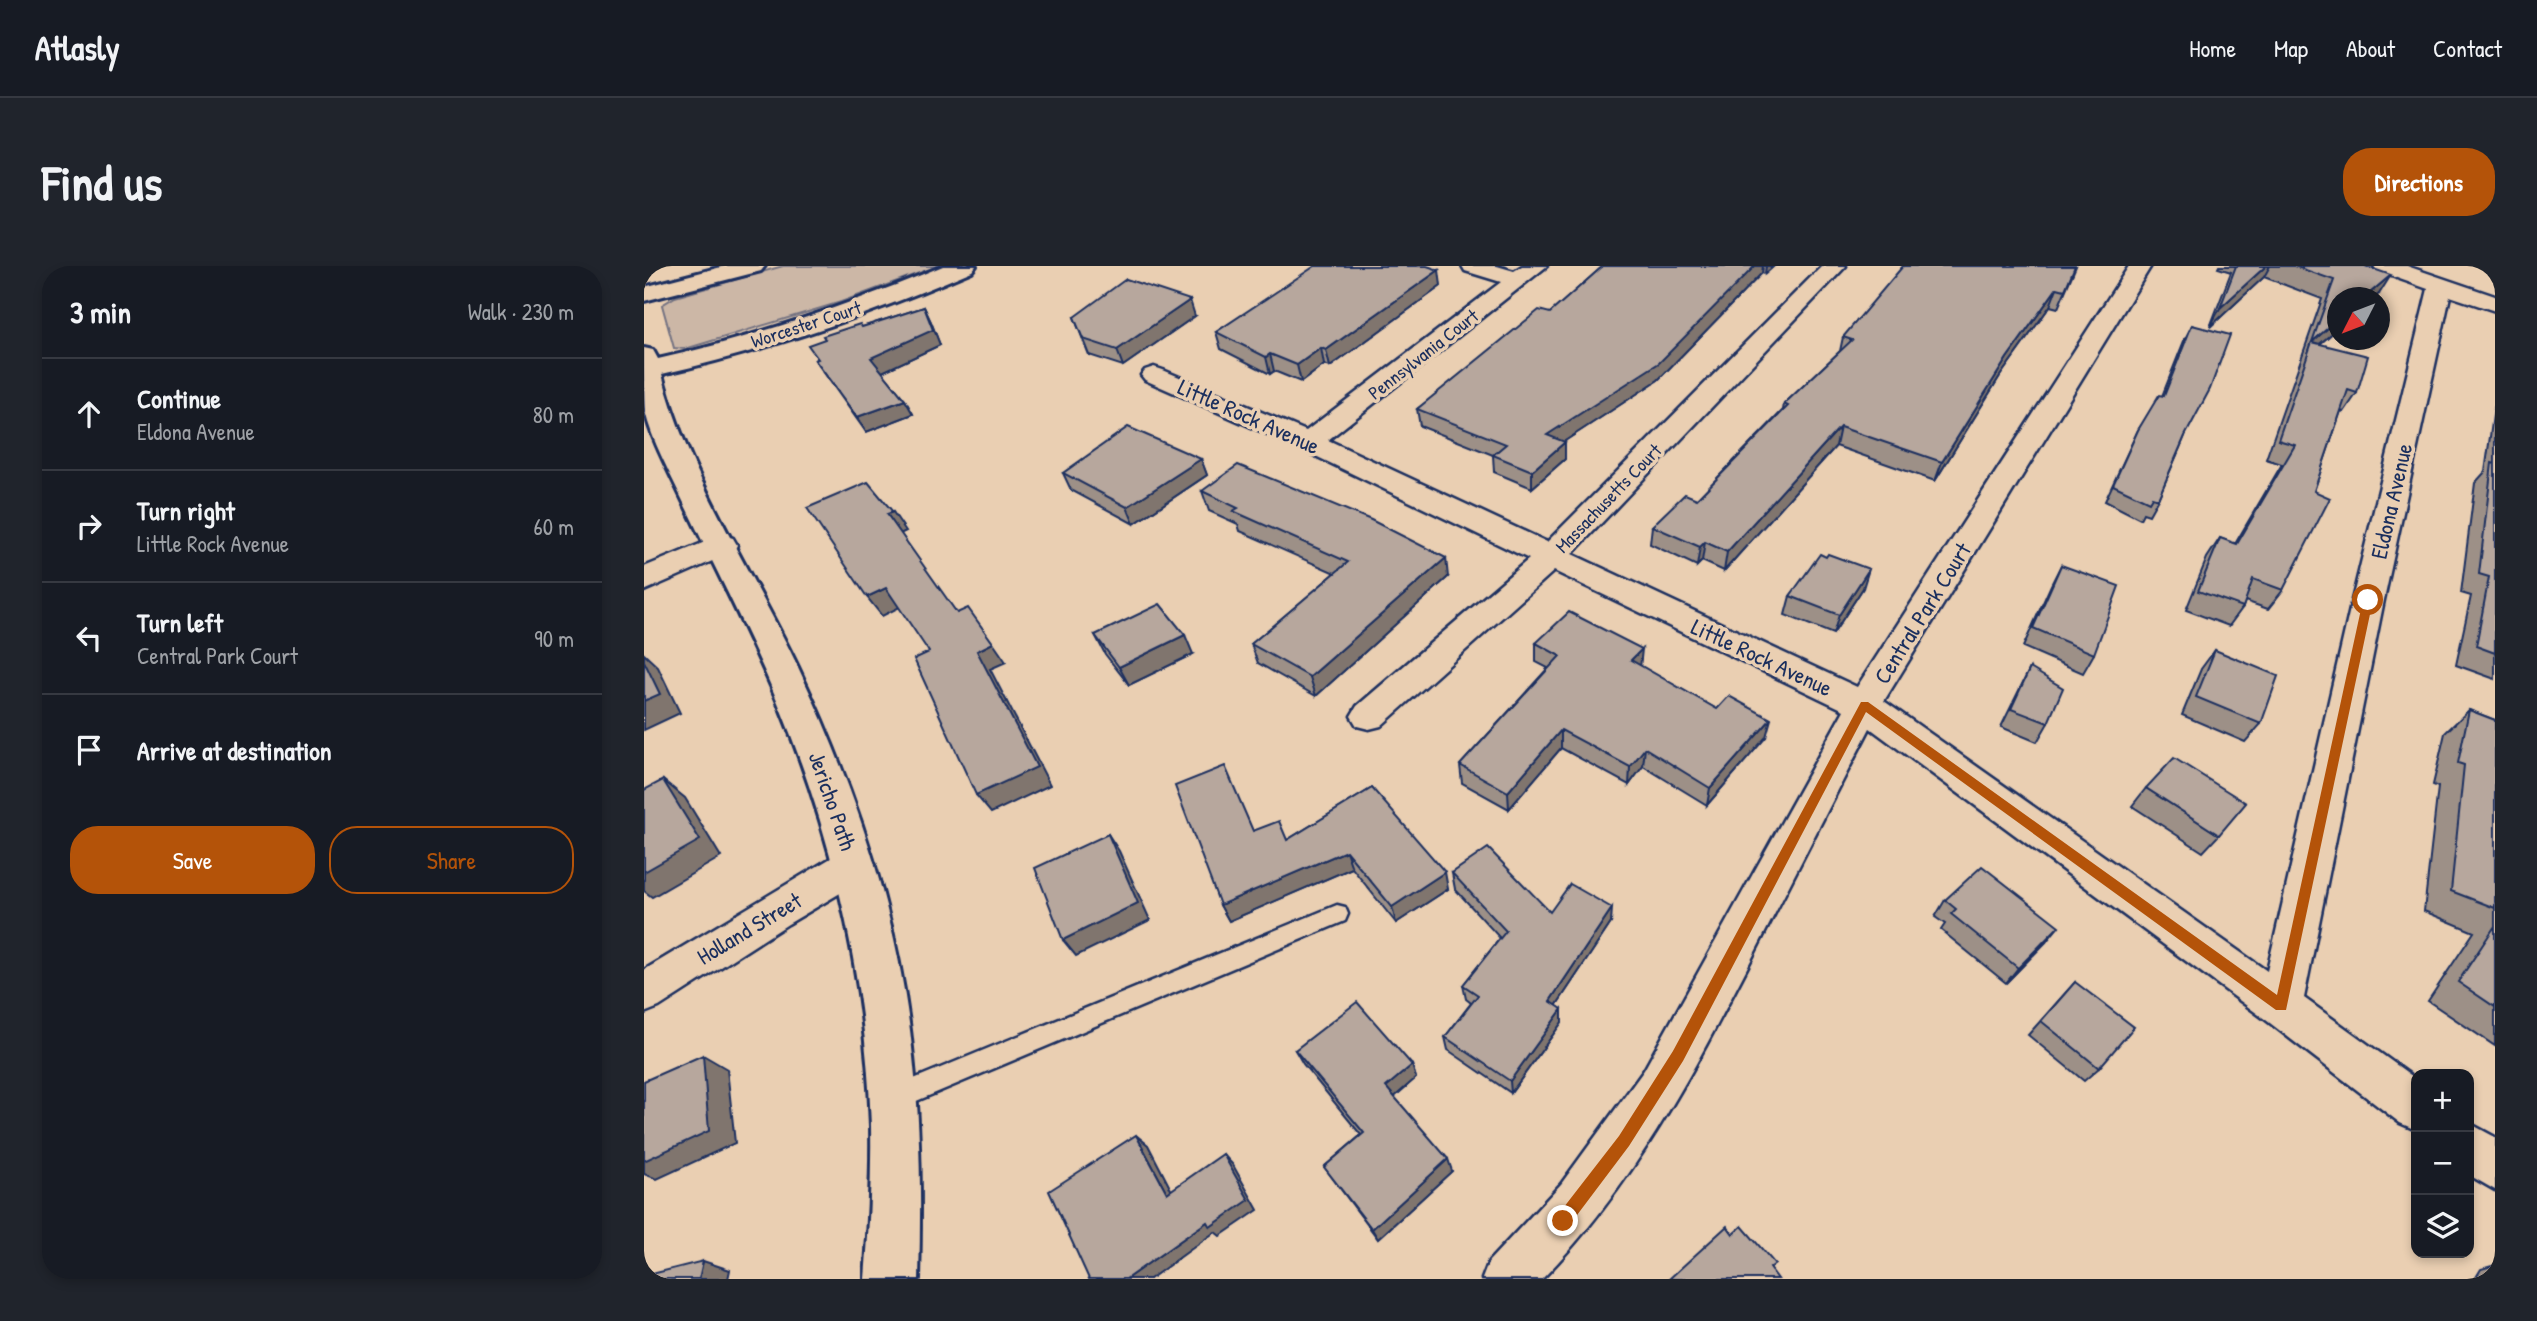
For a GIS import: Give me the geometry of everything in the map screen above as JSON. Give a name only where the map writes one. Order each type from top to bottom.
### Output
[{"type":"street","points":[[644,294],[753,266]]},
{"type":"street","name":"Worcester Court","points":[[645,365],[841,314],[964,266]]},
{"type":"street","points":[[1473,266],[1527,273]]},
{"type":"street","name":"Massachusetts Court","points":[[1368,716],[1551,556],[1835,266]]},
{"type":"street","name":"Central Park Court","points":[[1507,1279],[1563,1221],[1624,1141],[1660,1087],[1864,705],[2140,266]]},
{"type":"street","points":[[2385,266],[2495,304]]},
{"type":"street","name":"Pennsylvania Court","points":[[1309,442],[1527,273]]},
{"type":"street","name":"Eldona Avenue","points":[[2281,1006],[2368,600],[2441,285]]},
{"type":"street","name":"Jericho Path","points":[[645,365],[658,410],[813,742],[855,864],[871,924],[891,1041],[895,1098],[891,1279]]},
{"type":"street","name":"Little Rock Avenue","points":[[1154,374],[1309,442],[1864,705],[2281,1006],[2411,1103]]},
{"type":"street","points":[[644,580],[722,545]]},
{"type":"street","name":"Holland Street","points":[[644,993],[774,911],[855,864]]},
{"type":"street","points":[[2474,1150],[2495,1166]]},
{"type":"lane","points":[[895,1098],[1337,914]]},
{"type":"shaded area","points":[[783,266],[938,266],[841,302],[685,349],[674,348],[662,305],[675,297]]},
{"type":"building","points":[[1315,266],[1427,266],[1439,270],[1326,350],[1321,348],[1297,365],[1270,354],[1266,357],[1216,332]]},
{"type":"building","points":[[1603,266],[1755,266],[1659,363],[1547,435],[1565,442],[1532,471],[1493,455],[1506,444],[1417,409],[1539,310],[1550,313]]},
{"type":"building","points":[[1903,266],[2075,266],[2065,290],[2057,288],[2007,358],[1942,462],[1840,427],[1727,552],[1705,542],[1700,547],[1652,526],[1685,494],[1697,499],[1788,406],[1784,404],[1852,340],[1843,337]]},
{"type":"building","points":[[2236,266],[2266,266],[2220,308]]},
{"type":"building","points":[[2294,266],[2365,266],[2391,275],[2377,287],[2332,287],[2334,280]]},
{"type":"building","points":[[1126,279],[1190,300],[1117,350],[1083,339],[1074,317]]},
{"type":"building","points":[[2327,300],[2327,329],[2312,342]]},
{"type":"building","points":[[924,307],[933,330],[871,358],[905,400],[857,417],[815,360],[818,359],[808,345],[825,339],[823,336],[860,324],[862,327]]},
{"type":"building","points":[[2192,325],[2230,335],[2210,389],[2185,436],[2158,499],[2152,497],[2149,502],[2113,485],[2138,430],[2159,395],[2164,396]]},
{"type":"building","points":[[2312,342],[2327,346],[2327,350],[2344,350],[2368,356],[2357,393],[2348,390],[2314,491],[2330,498],[2283,590],[2253,579],[2243,607],[2198,591],[2220,538],[2237,544],[2295,445],[2278,440]]},
{"type":"building","points":[[1128,427],[1201,459],[1127,507],[1063,473]]},
{"type":"building","points":[[2492,463],[2495,464],[2495,653],[2476,646],[2489,577],[2479,574]]},
{"type":"building","points":[[1238,465],[1371,520],[1446,558],[1310,677],[1251,644],[1348,562],[1233,511],[1238,508],[1202,491]]},
{"type":"building","points":[[868,482],[893,512],[887,514],[957,613],[968,608],[993,643],[977,651],[1037,767],[976,795],[914,659],[929,652],[886,588],[867,597],[807,508]]},
{"type":"building","points":[[1820,554],[1826,557],[1828,554],[1869,569],[1839,615],[1790,596]]},
{"type":"building","points":[[2061,565],[2119,586],[2094,654],[2033,628]]},
{"type":"building","points":[[1160,604],[1185,635],[1119,667],[1095,635]]},
{"type":"building","points":[[1569,612],[1642,649],[1631,660],[1717,709],[1729,696],[1771,719],[1710,788],[1645,748],[1630,767],[1561,730],[1508,792],[1460,765],[1560,656],[1536,643]]},
{"type":"building","points":[[2215,650],[2278,676],[2261,724],[2196,697]]},
{"type":"building","points":[[644,661],[660,694],[644,701]]},
{"type":"building","points":[[2030,668],[2063,688],[2048,723],[2011,709]]},
{"type":"building","points":[[2469,710],[2495,720],[2495,908],[2451,891],[2464,765],[2458,763]]},
{"type":"building","points":[[2174,758],[2246,803],[2219,835],[2146,788]]},
{"type":"building","points":[[1225,766],[1253,831],[1279,821],[1287,840],[1372,788],[1445,872],[1392,907],[1346,851],[1220,905],[1175,786]]},
{"type":"building","points":[[663,780],[700,840],[644,872],[644,790]]},
{"type":"building","points":[[1108,834],[1138,903],[1063,940],[1035,868]]},
{"type":"building","points":[[1488,848],[1550,912],[1570,884],[1612,908],[1550,1001],[1562,1009],[1510,1081],[1445,1037],[1478,995],[1463,985],[1506,931],[1452,873]]},
{"type":"building","points":[[1982,866],[2059,926],[2018,968],[1951,914],[1956,909],[1945,900]]},
{"type":"building","points":[[2495,926],[2495,1007],[2458,982]]},
{"type":"building","points":[[2075,982],[2134,1027],[2099,1068],[2041,1021]]},
{"type":"building","points":[[1357,1002],[1412,1065],[1386,1087],[1448,1159],[1372,1229],[1324,1167],[1364,1133],[1295,1050]]},
{"type":"building","points":[[703,1055],[709,1131],[644,1161],[644,1081]]},
{"type":"building","points":[[1136,1135],[1167,1193],[1223,1154],[1249,1200],[1210,1227],[1207,1222],[1126,1279],[1089,1279],[1049,1191]]},
{"type":"building","points":[[1727,1226],[1733,1234],[1742,1226],[1775,1264],[1770,1268],[1778,1279],[1669,1279]]},
{"type":"building","points":[[703,1261],[699,1279],[644,1279],[644,1276]]},
{"type":"route","points":[[1563,1221],[1624,1141],[1678,1056],[1864,705],[2281,1006],[2368,600]]}]
